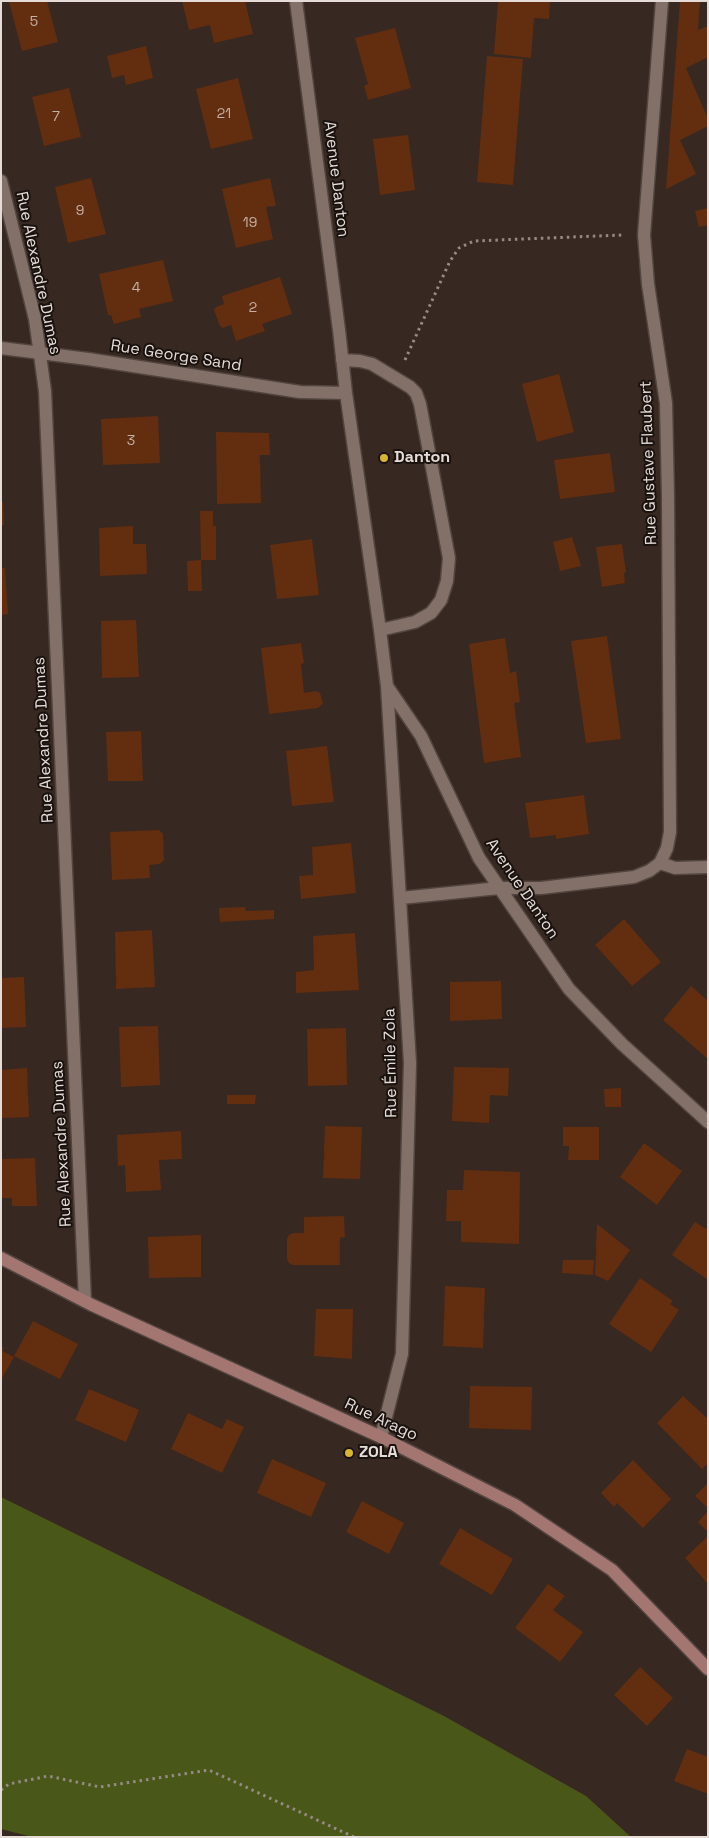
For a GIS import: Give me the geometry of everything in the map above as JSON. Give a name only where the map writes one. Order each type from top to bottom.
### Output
[{"type":"main road","name":"Rue Arago","points":[[1,1258],[85,1301],[381,1437],[515,1505],[612,1570],[708,1669]]},
{"type":"street","name":"Avenue Danton","points":[[296,1],[346,393],[387,686],[421,736],[479,858],[569,989],[622,1044],[708,1122]]},
{"type":"street","name":"Rue Gustave Flaubert","points":[[660,863],[667,848],[670,832],[667,431],[666,403],[648,284],[644,235],[662,1]]},
{"type":"street","name":"Rue Alexandre Dumas","points":[[1,181],[35,319],[46,401],[85,1301]]},
{"type":"street","name":"Rue George Sand","points":[[1,348],[40,352],[300,392],[346,393]]},
{"type":"street","points":[[342,360],[372,364],[416,393],[420,404],[449,558],[447,581],[441,600],[431,613],[415,622],[380,630]]},
{"type":"street","name":"Rue Émile Zola","points":[[381,1437],[402,1354],[410,1063],[387,686]]},
{"type":"street","points":[[401,898],[499,888],[541,888],[634,877],[649,871],[660,863],[675,868],[708,867]]},
{"type":"path","points":[[397,379],[450,261],[459,248],[474,241],[644,235]]},
{"type":"path","points":[[1,1790],[9,1784],[48,1776],[100,1787],[208,1770],[354,1837]]},
{"type":"green space","points":[[1,1497],[444,1716],[586,1796],[631,1837],[32,1837],[1,1829]]},
{"type":"building","points":[[47,1],[58,42],[22,51],[9,2]]},
{"type":"building","points":[[182,1],[245,1],[253,34],[214,43],[210,25],[189,30]]},
{"type":"building","points":[[498,1],[550,1],[549,19],[534,18],[531,58],[494,54]]},
{"type":"building","points":[[680,1],[700,1],[698,30],[708,26],[708,57],[686,68],[708,119],[708,126],[680,140],[696,174],[666,189]]},
{"type":"building","points":[[395,28],[411,88],[368,100],[364,86],[368,84],[355,38]]},
{"type":"building","points":[[146,46],[153,78],[126,85],[124,75],[112,78],[107,56]]},
{"type":"building","points":[[487,56],[523,59],[513,185],[477,182]]},
{"type":"building","points":[[238,78],[253,139],[211,149],[196,89]]},
{"type":"building","points":[[69,88],[81,137],[44,146],[32,97]]},
{"type":"building","points":[[408,135],[415,190],[380,195],[373,139]]},
{"type":"building","points":[[91,178],[106,234],[68,243],[55,187]]},
{"type":"building","points":[[270,178],[276,206],[266,207],[273,239],[236,248],[222,189]]},
{"type":"building","points":[[708,208],[708,225],[699,227],[695,211]]},
{"type":"building","points":[[163,260],[173,301],[139,309],[141,317],[114,324],[111,315],[108,315],[99,274]]},
{"type":"building","points":[[280,277],[292,314],[262,324],[265,331],[236,341],[231,325],[223,328],[220,326],[214,310],[216,307],[224,304],[222,296]]},
{"type":"building","points":[[559,374],[574,432],[537,442],[522,384]]},
{"type":"building","points":[[158,416],[160,463],[103,465],[101,419]]},
{"type":"building","points":[[216,432],[269,433],[270,455],[260,455],[261,503],[217,504]]},
{"type":"building","points":[[610,453],[615,492],[560,499],[554,460]]},
{"type":"building","points":[[1,502],[3,502],[4,525],[1,525]]},
{"type":"building","points":[[200,511],[213,511],[213,526],[216,526],[216,560],[201,560]]},
{"type":"building","points":[[133,526],[133,544],[146,544],[147,574],[100,576],[99,528]]},
{"type":"building","points":[[572,537],[581,566],[560,571],[553,542]]},
{"type":"building","points":[[312,539],[319,595],[277,599],[270,545]]},
{"type":"building","points":[[622,544],[626,572],[624,573],[625,583],[602,587],[596,547]]},
{"type":"building","points":[[201,560],[202,591],[188,591],[187,561]]},
{"type":"building","points":[[1,568],[5,568],[8,614],[1,615]]},
{"type":"building","points":[[136,620],[139,677],[102,678],[101,621]]},
{"type":"building","points":[[607,636],[621,739],[586,743],[571,641]]},
{"type":"building","points":[[505,638],[510,673],[516,671],[520,702],[514,703],[521,757],[484,763],[469,644]]},
{"type":"building","points":[[301,643],[304,663],[301,664],[304,693],[316,691],[320,693],[323,703],[318,708],[269,714],[261,648]]},
{"type":"building","points":[[141,731],[143,781],[108,781],[106,732]]},
{"type":"building","points":[[327,746],[334,802],[292,806],[286,751]]},
{"type":"building","points":[[584,795],[589,834],[556,839],[556,835],[530,838],[525,803]]},
{"type":"building","points":[[159,830],[163,834],[164,860],[160,864],[149,865],[150,878],[112,880],[110,832]]},
{"type":"building","points":[[351,843],[356,893],[301,899],[299,876],[313,875],[312,847]]},
{"type":"building","points":[[245,907],[246,911],[274,910],[274,919],[220,922],[219,908]]},
{"type":"building","points":[[624,919],[661,962],[632,986],[595,945]]},
{"type":"building","points":[[152,930],[155,987],[116,989],[115,932]]},
{"type":"building","points":[[355,933],[359,990],[296,993],[296,972],[314,970],[313,936]]},
{"type":"building","points":[[24,977],[26,1027],[1,1028],[1,978]]},
{"type":"building","points":[[501,981],[502,1019],[450,1021],[450,982]]},
{"type":"building","points":[[691,986],[708,1001],[708,1059],[663,1020]]},
{"type":"building","points":[[158,1026],[160,1085],[121,1087],[119,1027]]},
{"type":"building","points":[[346,1028],[347,1085],[308,1086],[307,1029]]},
{"type":"building","points":[[454,1067],[509,1068],[508,1096],[490,1095],[489,1123],[452,1121]]},
{"type":"building","points":[[27,1068],[29,1117],[1,1118],[1,1070]]},
{"type":"building","points":[[621,1088],[621,1107],[605,1107],[604,1089]]},
{"type":"building","points":[[227,1095],[256,1095],[255,1104],[227,1104]]},
{"type":"building","points":[[325,1126],[362,1127],[360,1179],[323,1178]]},
{"type":"building","points":[[563,1127],[599,1127],[599,1160],[568,1160],[569,1146],[563,1146]]},
{"type":"building","points":[[181,1131],[182,1159],[159,1160],[161,1190],[126,1192],[125,1165],[118,1166],[117,1135]]},
{"type":"building","points":[[644,1143],[682,1171],[657,1205],[620,1177]]},
{"type":"building","points":[[35,1158],[37,1206],[12,1206],[12,1198],[1,1198],[1,1159]]},
{"type":"building","points":[[464,1170],[520,1172],[519,1244],[461,1242],[461,1221],[446,1221],[447,1190],[463,1190]]},
{"type":"building","points":[[344,1216],[345,1237],[340,1238],[340,1265],[293,1265],[289,1263],[287,1259],[287,1239],[293,1233],[304,1233],[304,1217]]},
{"type":"building","points":[[695,1222],[708,1230],[708,1280],[672,1255]]},
{"type":"building","points":[[597,1224],[630,1250],[608,1281],[595,1275]]},
{"type":"building","points":[[201,1235],[201,1277],[149,1278],[148,1237]]},
{"type":"building","points":[[563,1260],[594,1260],[593,1275],[562,1273]]},
{"type":"building","points":[[640,1278],[673,1301],[670,1304],[679,1310],[651,1352],[609,1324]]},
{"type":"building","points":[[445,1286],[485,1288],[483,1348],[443,1346]]},
{"type":"building","points":[[316,1309],[353,1309],[352,1359],[314,1356]]},
{"type":"building","points":[[33,1321],[78,1344],[60,1379],[14,1356]]},
{"type":"building","points":[[1,1347],[4,1348],[2,1351],[14,1357],[1,1380]]},
{"type":"building","points":[[470,1386],[532,1387],[531,1430],[469,1428]]},
{"type":"building","points":[[89,1389],[139,1410],[126,1442],[75,1420]]},
{"type":"building","points":[[683,1396],[708,1419],[708,1463],[702,1469],[657,1423]]},
{"type":"building","points":[[188,1413],[222,1429],[227,1419],[244,1427],[222,1473],[171,1449]]},
{"type":"building","points":[[272,1459],[326,1483],[311,1517],[257,1493]]},
{"type":"building","points":[[633,1460],[671,1499],[643,1528],[617,1503],[614,1507],[601,1493]]},
{"type":"building","points":[[708,1483],[708,1508],[695,1496]]},
{"type":"building","points":[[362,1501],[404,1523],[389,1554],[346,1532]]},
{"type":"building","points":[[708,1511],[708,1532],[698,1522]]},
{"type":"building","points":[[460,1528],[513,1559],[492,1595],[439,1564]]},
{"type":"building","points":[[708,1536],[708,1584],[685,1558]]},
{"type":"building","points":[[548,1584],[565,1596],[553,1610],[583,1632],[560,1662],[515,1628]]},
{"type":"building","points":[[640,1667],[673,1698],[647,1726],[614,1695]]},
{"type":"building","points":[[687,1749],[708,1757],[708,1794],[674,1781]]},
{"type":"place","name":"Danton","points":[[384,458]]},
{"type":"place","name":"ZOLA","points":[[349,1453]]}]
